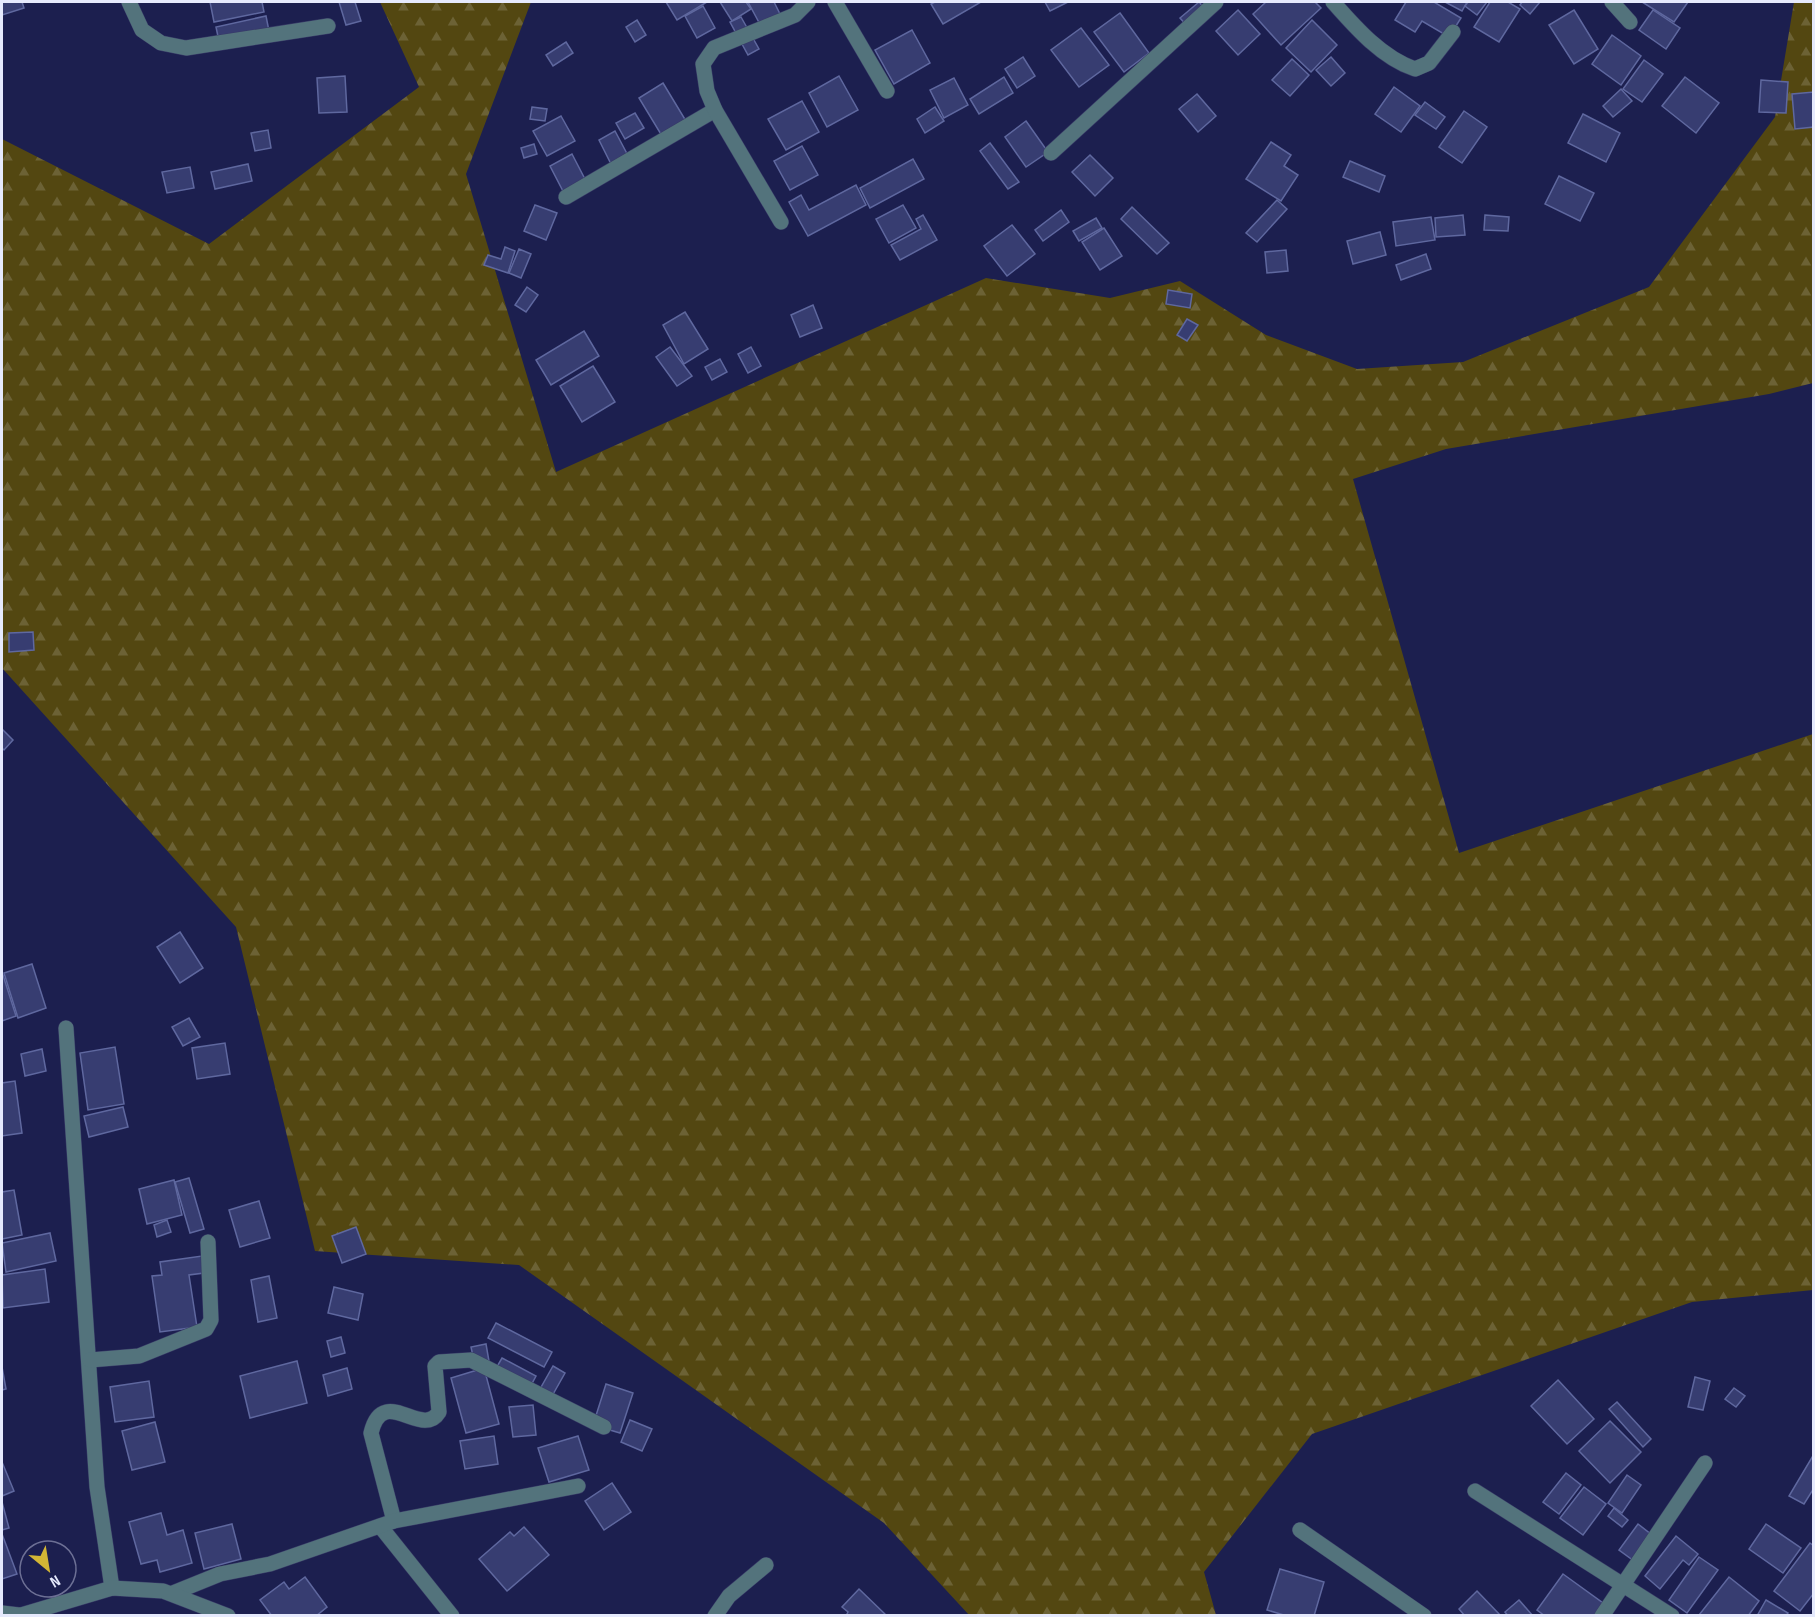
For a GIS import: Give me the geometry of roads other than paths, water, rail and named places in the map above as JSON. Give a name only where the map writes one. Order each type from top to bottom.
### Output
[{"type":"street","points":[[129,2],[142,30],[161,43],[186,48],[328,26]]},
{"type":"street","points":[[781,222],[715,111],[707,91],[703,64],[714,48],[795,15],[808,2]]},
{"type":"street","points":[[835,2],[887,91]]},
{"type":"street","points":[[1051,153],[1216,2]]},
{"type":"street","points":[[1333,2],[1356,28],[1402,65],[1415,69],[1429,63],[1453,32]]},
{"type":"street","points":[[1612,2],[1630,22]]},
{"type":"street","points":[[566,197],[715,111]]},
{"type":"street","points":[[66,1028],[98,1487],[112,1588]]},
{"type":"street","points":[[90,1360],[139,1356],[206,1329],[211,1320],[208,1242]]},
{"type":"street","points":[[452,1616],[387,1524],[371,1433],[378,1414],[388,1411],[429,1421],[436,1418],[439,1412],[435,1366],[440,1362],[471,1360],[604,1427]]},
{"type":"street","points":[[1602,1616],[1706,1463]]},
{"type":"street","points":[[173,1593],[220,1574],[270,1564],[387,1524],[578,1486]]},
{"type":"street","points":[[1475,1491],[1625,1583],[1672,1616]]},
{"type":"street","points":[[1300,1530],[1424,1616]]},
{"type":"street","points":[[715,1616],[729,1596],[766,1565]]},
{"type":"street","points":[[2,1613],[19,1615],[112,1588],[173,1593],[228,1616]]}]
